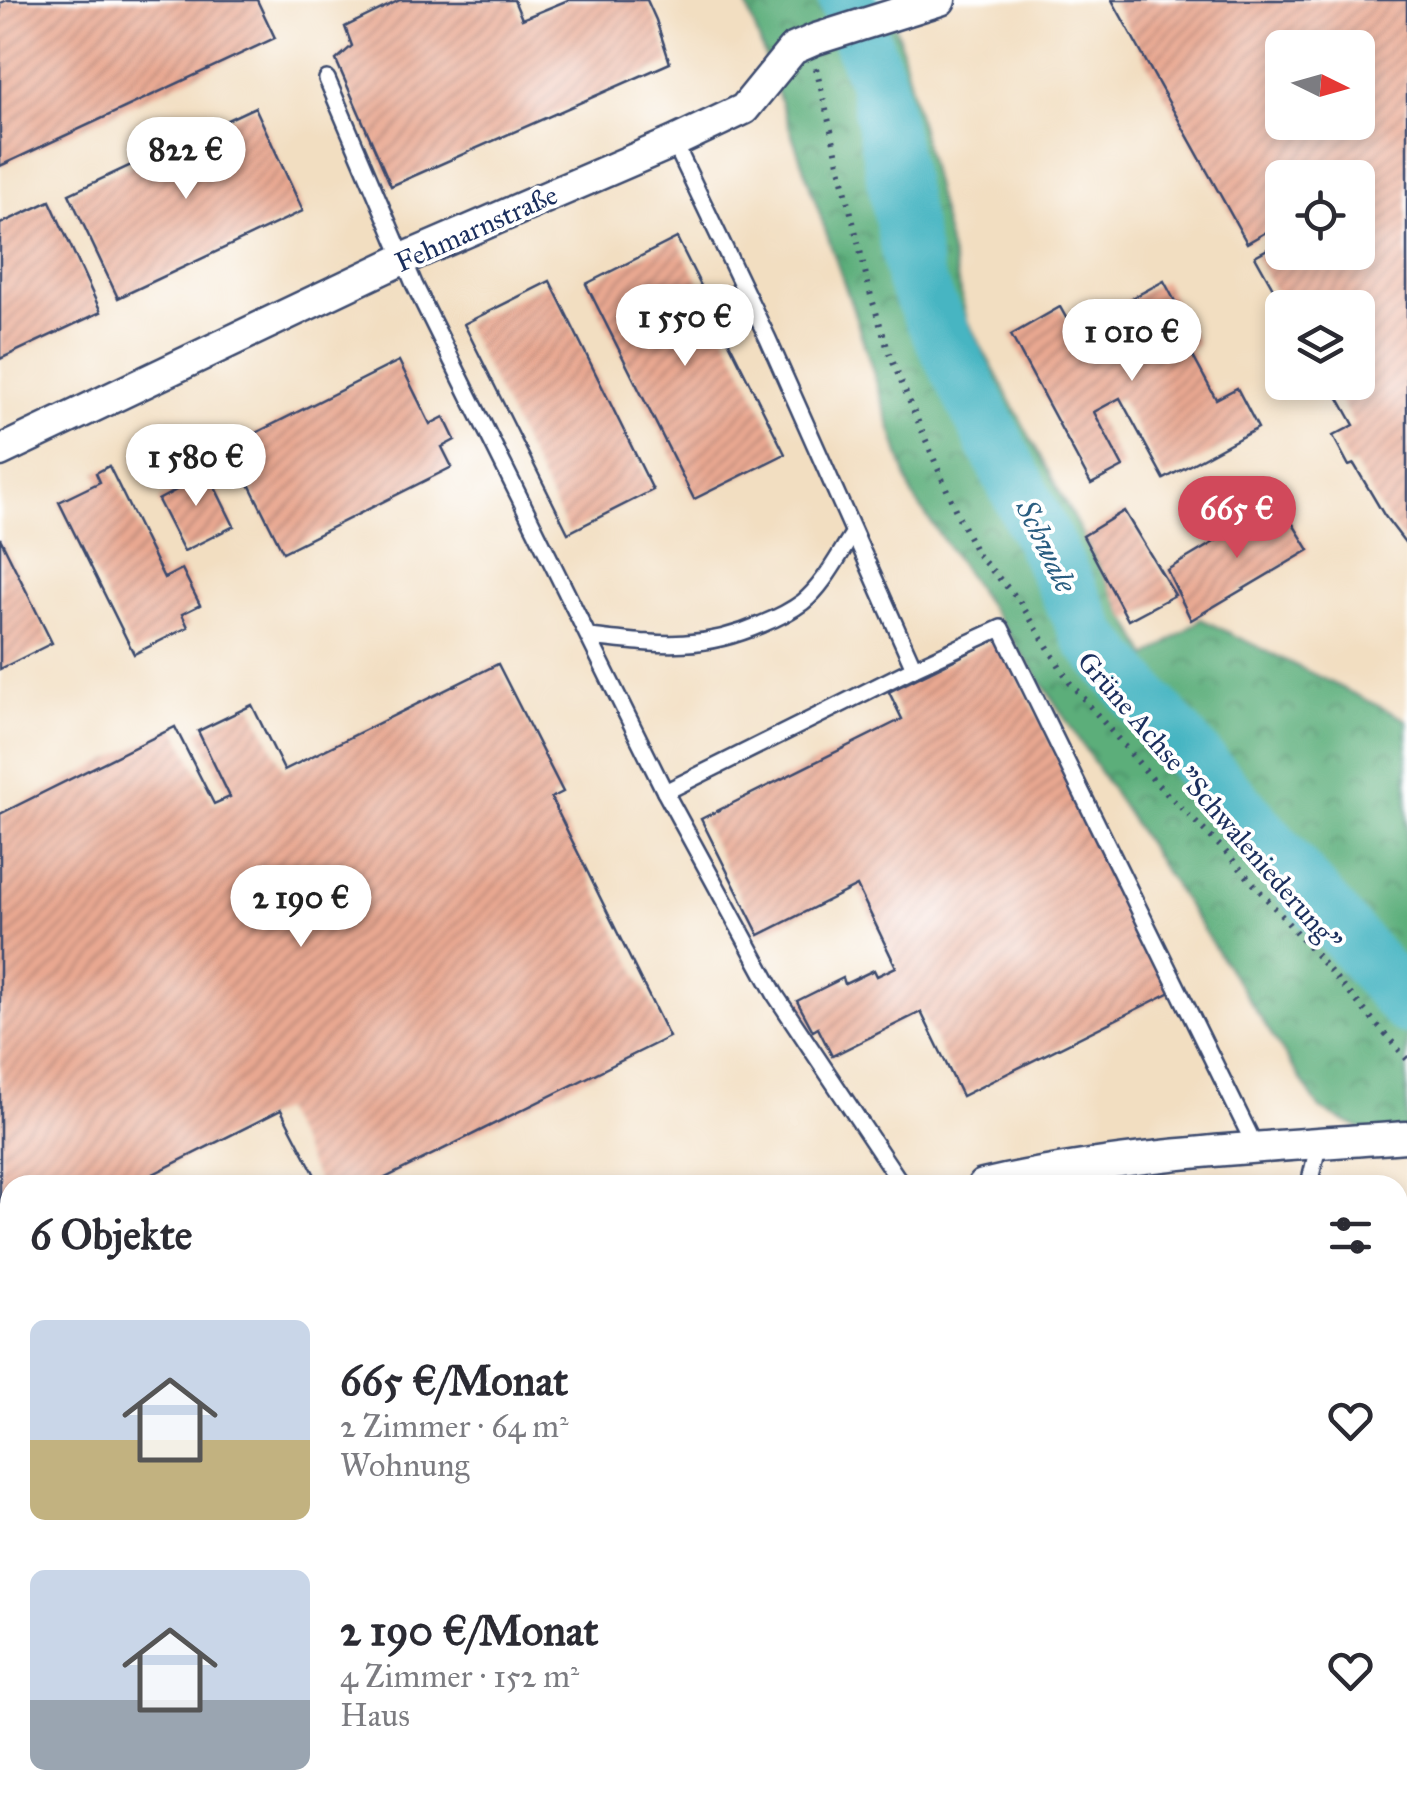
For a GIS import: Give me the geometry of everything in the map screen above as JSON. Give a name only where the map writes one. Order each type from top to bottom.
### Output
[{"type":"street","name":"Fehmarnstraße","points":[[0,450],[403,259],[744,109],[793,49],[940,0]]},
{"type":"street","points":[[1026,1175],[1256,1148],[1407,1137]]},
{"type":"lane","points":[[328,79],[403,259],[665,792],[776,996],[895,1175]]},
{"type":"lane","points":[[674,142],[768,339],[914,668]]},
{"type":"lane","points":[[589,637],[702,644],[739,634],[805,600],[854,534]]},
{"type":"lane","points":[[665,792],[1001,628],[1256,1148]]},
{"type":"lane","points":[[1310,1175],[1319,1143]]},
{"type":"path","name":"Grüne Achse \"Schwaleniederung\"","points":[[813,40],[871,296],[889,352],[978,554],[1018,599],[1070,683],[1156,783],[1224,850],[1407,1059]]},
{"type":"green space","points":[[745,0],[884,0],[898,34],[967,320],[1148,657],[1201,619],[1407,720],[1407,1152],[1320,1109],[1038,677],[912,495],[854,312]]},
{"type":"building","points":[[257,0],[275,38],[0,166],[0,3]]},
{"type":"building","points":[[400,0],[514,0],[522,19],[568,0],[647,0],[670,63],[391,186],[336,60],[352,46],[345,27]]},
{"type":"building","points":[[1112,0],[1407,0],[1407,545],[1354,464],[1349,466],[1333,436],[1354,425],[1340,400],[1375,400],[1375,290],[1274,290],[1255,256],[1265,250],[1265,270],[1375,270],[1375,160],[1265,160],[1265,233],[1247,243]]},
{"type":"building","points":[[255,107],[303,211],[118,298],[69,194]]},
{"type":"building","points":[[50,201],[101,312],[0,359],[0,224]]},
{"type":"building","points":[[677,238],[785,454],[694,499],[586,284]]},
{"type":"building","points":[[550,281],[653,490],[568,533],[464,324]]},
{"type":"building","points":[[1164,281],[1198,344],[1189,349],[1216,399],[1237,388],[1258,428],[1164,479],[1120,398],[1094,412],[1123,467],[1091,484],[1011,335],[1060,307],[1073,330]]},
{"type":"building","points":[[399,361],[430,424],[444,417],[455,440],[442,447],[452,467],[283,552],[230,446]]},
{"type":"building","points":[[203,463],[234,526],[184,551],[158,500],[180,488],[174,478]]},
{"type":"building","points":[[109,466],[164,578],[182,569],[200,605],[182,614],[188,627],[134,654],[59,502],[100,482],[96,473]]},
{"type":"building","points":[[1280,503],[1309,550],[1191,620],[1167,570]]},
{"type":"building","points":[[1124,511],[1175,595],[1128,620],[1083,536]]},
{"type":"building","points":[[0,538],[52,643],[0,669]]},
{"type":"building","points":[[999,638],[1173,991],[962,1096],[921,1012],[832,1056],[818,1028],[813,1031],[797,1001],[843,978],[845,984],[874,970],[877,976],[896,967],[857,886],[759,935],[701,819],[902,719],[889,692]]},
{"type":"building","points":[[498,664],[563,792],[551,798],[669,1037],[391,1175],[315,1175],[281,1110],[151,1175],[0,1175],[0,814],[175,727],[214,804],[230,797],[198,731],[252,705],[284,770]]},
{"type":"waterway","name":"Schwale","points":[[847,0],[877,81],[915,280],[1092,639],[1407,1005]]}]
